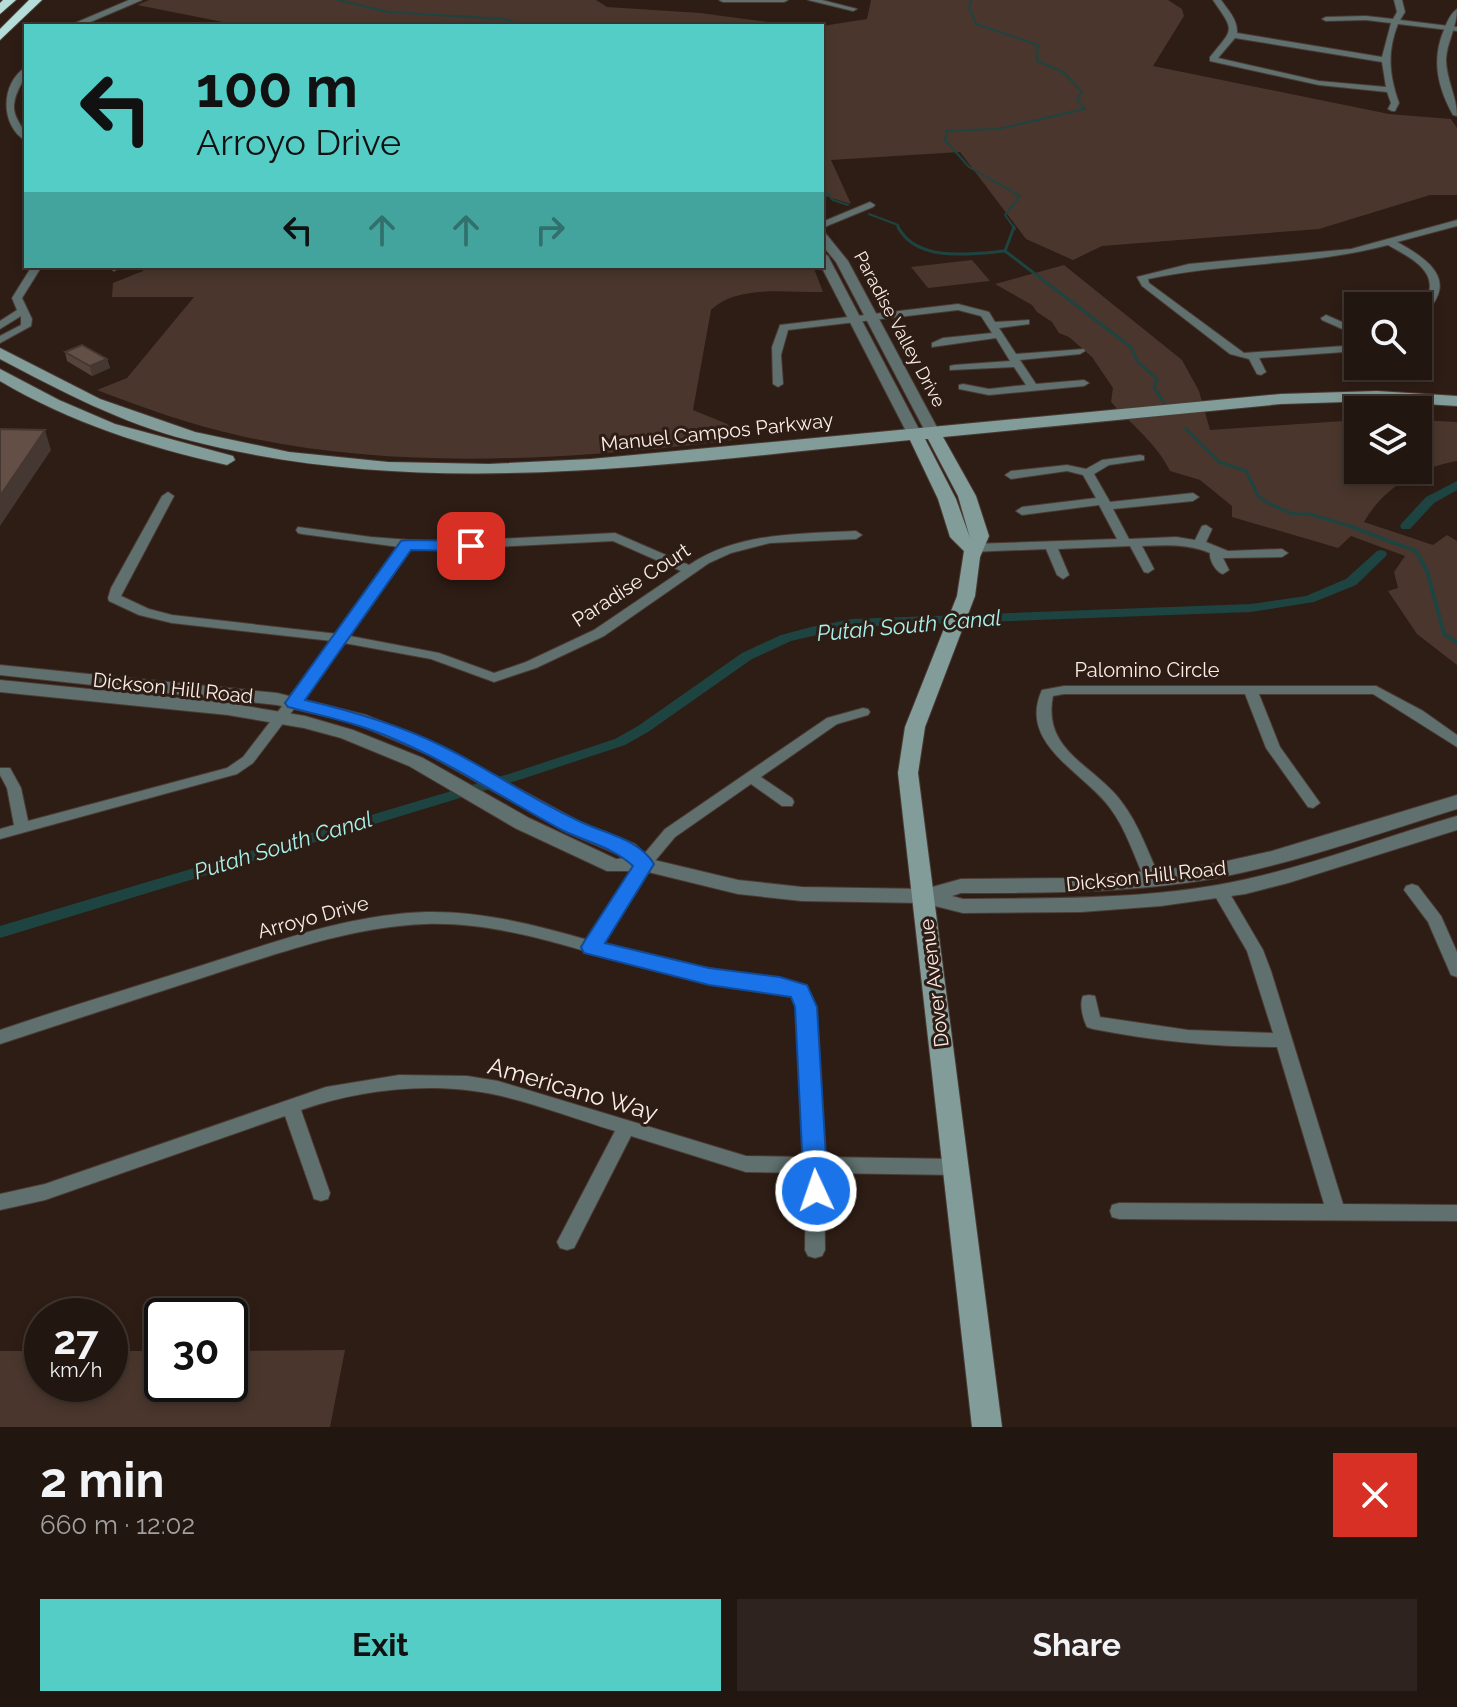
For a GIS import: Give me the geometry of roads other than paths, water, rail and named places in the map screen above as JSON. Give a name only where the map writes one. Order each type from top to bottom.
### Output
[{"type":"highway","points":[[0,10],[10,0]]},
{"type":"highway","points":[[0,36],[36,0]]},
{"type":"main road","name":"Manuel Campos Parkway","points":[[0,353],[75,396],[154,427],[267,454],[350,465],[473,471],[551,469],[1314,408],[1382,406],[1457,411]]},
{"type":"main road","name":"Manuel Campos Parkway","points":[[0,374],[81,416],[171,447],[256,465],[380,480],[468,484],[563,481],[1308,397],[1377,396],[1457,401]]},
{"type":"main road","points":[[927,439],[959,537],[971,548]]},
{"type":"main road","name":"Dover Avenue","points":[[971,548],[971,574],[957,618],[917,717],[908,773],[987,1427]]},
{"type":"street","points":[[78,24],[137,0]]},
{"type":"street","points":[[723,0],[784,0]]},
{"type":"street","points":[[812,0],[853,9]]},
{"type":"street","points":[[1217,0],[1231,18],[1233,35],[1213,59],[1319,83],[1390,90]]},
{"type":"street","points":[[1392,109],[1395,103],[1384,60],[1384,47],[1402,8],[1398,0]]},
{"type":"street","points":[[1457,12],[1452,30],[1442,41],[1441,66],[1446,90],[1457,113]]},
{"type":"street","points":[[1326,19],[1351,17],[1452,30]]},
{"type":"street","points":[[87,24],[95,18]]},
{"type":"street","points":[[1233,35],[1384,60]]},
{"type":"street","points":[[0,90],[24,61]]},
{"type":"street","points":[[24,73],[7,96],[4,110],[11,125],[24,136]]},
{"type":"street","points":[[0,128],[24,146]]},
{"type":"street","points":[[824,218],[870,205]]},
{"type":"street","points":[[824,224],[845,218],[849,213]]},
{"type":"street","points":[[1344,349],[1253,357],[1234,352],[1145,284],[1142,277],[1189,267],[1329,255],[1391,243],[1429,228],[1457,223]]},
{"type":"street","name":"Paradise Valley Drive","points":[[824,239],[842,261],[872,317],[927,439]]},
{"type":"street","points":[[1391,243],[1421,259],[1438,277],[1440,287],[1432,302]]},
{"type":"street","name":"Paradise Valley Drive","points":[[824,260],[927,439]]},
{"type":"street","points":[[0,340],[26,326],[27,319],[17,298],[36,268]]},
{"type":"street","points":[[778,384],[775,370],[780,332],[784,327],[968,308],[985,314],[1033,388]]},
{"type":"street","points":[[0,326],[22,311]]},
{"type":"street","points":[[1326,318],[1344,326]]},
{"type":"street","points":[[993,325],[1025,322]]},
{"type":"street","points":[[936,345],[943,341],[999,335]]},
{"type":"street","points":[[954,368],[1080,351]]},
{"type":"street","points":[[1253,357],[1261,372]]},
{"type":"street","points":[[963,387],[989,392],[1084,383]]},
{"type":"street","points":[[1011,475],[1067,468],[1088,473],[1106,462],[1140,458]]},
{"type":"street","points":[[1088,473],[1148,569]]},
{"type":"street","name":"Paradise Court","points":[[168,496],[114,598],[144,612],[172,619],[342,638],[434,656],[494,678],[531,665],[599,633],[690,570],[727,550],[751,543],[856,535]]},
{"type":"street","points":[[1022,511],[1193,497]]},
{"type":"street","points":[[1199,544],[1206,529]]},
{"type":"street","points":[[302,530],[407,545],[471,546],[615,537],[690,570]]},
{"type":"street","points":[[971,548],[1130,542],[1199,544],[1234,555],[1282,553]]},
{"type":"street","points":[[0,834],[232,771],[260,748],[407,545]]},
{"type":"street","points":[[1051,547],[1063,575]]},
{"type":"street","points":[[1217,551],[1216,557],[1223,570]]},
{"type":"street","name":"Dickson Hill Road","points":[[0,670],[360,719],[399,733],[573,827],[628,849],[644,864]]},
{"type":"street","name":"Dickson Hill Road","points":[[0,686],[289,710],[383,747],[556,841],[614,866],[644,864],[698,879],[773,891],[923,896],[963,906],[1081,905],[1220,891],[1288,876],[1457,823]]},
{"type":"street","name":"Palomino Circle","points":[[1153,880],[1113,801],[1063,758],[1054,745],[1046,730],[1044,716],[1043,704],[1047,693],[1064,690],[1376,690],[1418,714],[1457,742]]},
{"type":"street","points":[[1250,690],[1273,748],[1313,803]]},
{"type":"street","points":[[592,947],[644,864],[670,833],[832,721],[863,712]]},
{"type":"street","points":[[5,771],[14,788],[22,829]]},
{"type":"street","points":[[751,777],[787,802]]},
{"type":"street","name":"Dickson Hill Road","points":[[923,896],[961,886],[1076,885],[1153,880],[1222,870],[1273,858],[1457,802]]},
{"type":"street","points":[[1412,890],[1435,920],[1457,971]]},
{"type":"street","points":[[1220,891],[1255,950],[1336,1212]]},
{"type":"street","name":"Arroyo Drive","points":[[0,1037],[317,935],[388,921],[427,918],[497,922],[709,976],[780,985],[800,991],[806,1007],[814,1166]]},
{"type":"street","points":[[1089,1001],[1093,1022],[1132,1030],[1207,1040],[1283,1040]]},
{"type":"street","name":"Americano Way","points":[[0,1202],[45,1192],[291,1106],[364,1085],[433,1081],[498,1088],[746,1164],[956,1167]]},
{"type":"street","points":[[291,1106],[321,1193]]},
{"type":"street","points":[[567,1242],[626,1128]]},
{"type":"street","points":[[814,1166],[815,1250]]},
{"type":"street","points":[[1119,1211],[1457,1213]]},
{"type":"waterway","points":[[338,0],[388,12],[503,19],[522,24]]},
{"type":"waterway","points":[[971,0],[969,7],[976,24],[1038,45],[1037,61],[1063,72],[1082,92],[1077,99],[1085,109],[998,129],[947,131],[945,140],[969,167],[1020,196],[1005,215],[1014,227]]},
{"type":"waterway","points":[[824,190],[833,200],[848,205]]},
{"type":"waterway","points":[[869,214],[899,228]]},
{"type":"waterway","points":[[1005,251],[1014,227]]},
{"type":"waterway","points":[[899,228],[918,246],[931,251],[946,254],[1005,251]]},
{"type":"waterway","points":[[1005,251],[1131,347],[1137,361],[1157,379],[1154,388],[1164,402]]},
{"type":"waterway","points":[[1185,428],[1219,462],[1246,471],[1259,497],[1272,505],[1293,514],[1309,514],[1356,528]]},
{"type":"waterway","name":"Putah South Canal","points":[[1406,526],[1430,500],[1457,485]]},
{"type":"waterway","points":[[1349,526],[1416,551],[1427,571],[1444,634],[1457,643]]},
{"type":"waterway","name":"Putah South Canal","points":[[0,932],[620,742],[747,656],[786,638],[852,623],[1251,608],[1309,599],[1351,582],[1381,554]]}]
